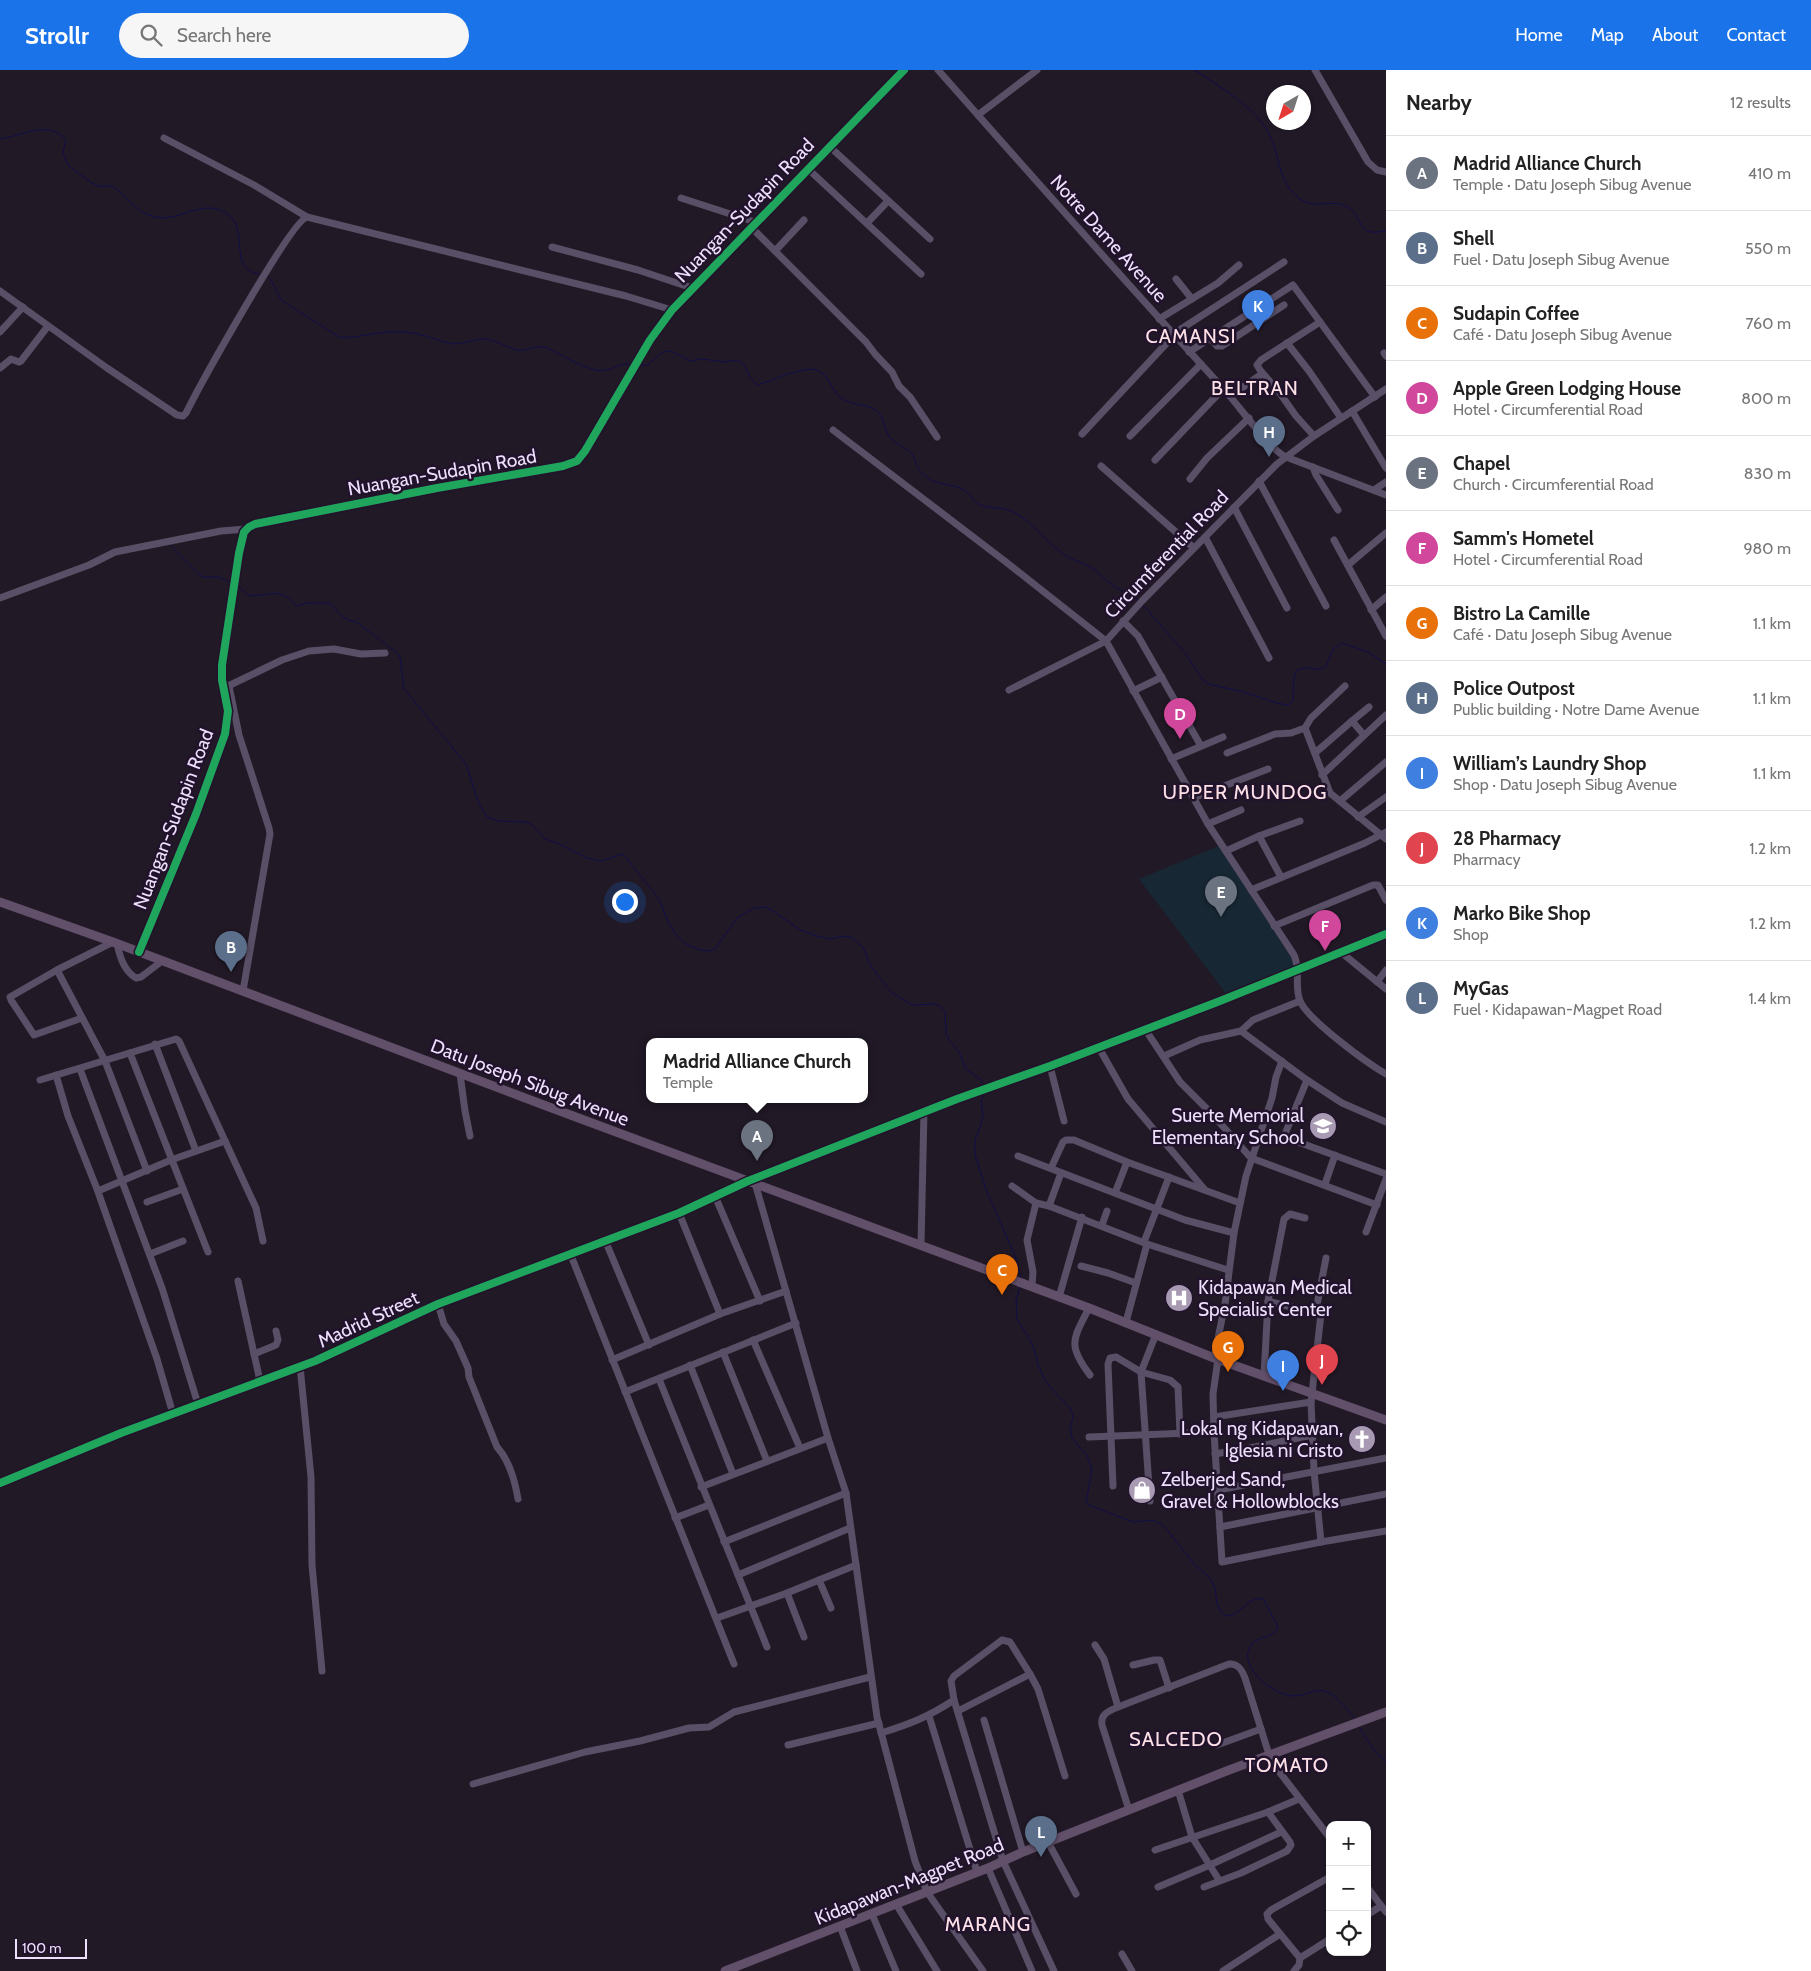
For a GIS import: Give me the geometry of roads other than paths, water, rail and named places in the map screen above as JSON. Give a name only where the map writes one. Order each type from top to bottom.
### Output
[{"type":"main road","name":"Datu Joseph Sibug Avenue","points":[[0,902],[115,943],[460,1074],[1060,1296],[1216,1358],[1386,1420]]},
{"type":"main road","name":"Kidapawan-Magpet Road","points":[[725,1971],[988,1868],[1023,1852],[1178,1790],[1386,1712]]},
{"type":"street","name":"Nuangan-Sudapin Road","points":[[139,952],[196,814],[223,740],[228,720],[226,687],[222,673],[224,653],[240,547],[246,529],[255,524],[571,464],[577,461],[650,340],[672,310],[807,168],[904,70]]},
{"type":"street","name":"Notre Dame Avenue","points":[[938,70],[1159,319],[1224,389],[1274,448],[1286,457],[1386,495]]},
{"type":"street","points":[[978,115],[1037,70]]},
{"type":"street","points":[[1315,70],[1368,162],[1377,170],[1386,172]]},
{"type":"street","points":[[164,138],[306,216],[626,296],[672,310]]},
{"type":"street","points":[[829,146],[930,239]]},
{"type":"street","points":[[807,168],[922,274]]},
{"type":"street","points":[[681,198],[753,224],[775,251],[866,342],[892,372],[899,386],[910,397],[937,437]]},
{"type":"street","points":[[867,224],[888,201]]},
{"type":"street","points":[[0,291],[107,368],[177,414],[183,416],[220,348],[298,223],[306,216]]},
{"type":"street","points":[[775,251],[804,220]]},
{"type":"street","points":[[552,247],[638,270],[692,288]]},
{"type":"street","points":[[1082,434],[1174,335],[1284,262]]},
{"type":"street","points":[[1159,319],[1218,283],[1240,265]]},
{"type":"street","points":[[1176,279],[1192,299]]},
{"type":"street","points":[[1189,352],[1292,285],[1295,285],[1375,397]]},
{"type":"street","points":[[1210,339],[1215,345],[1222,346],[1284,305]]},
{"type":"street","points":[[0,332],[23,307]]},
{"type":"street","points":[[1314,436],[1262,374],[1258,363],[1320,322]]},
{"type":"street","points":[[0,368],[11,359],[21,361],[48,326]]},
{"type":"street","points":[[1287,343],[1341,418]]},
{"type":"street","points":[[1130,436],[1200,364]]},
{"type":"street","points":[[1230,396],[1262,374]]},
{"type":"street","points":[[1155,460],[1224,389]]},
{"type":"street","name":"Circumferential Road","points":[[1298,969],[1294,955],[1208,824],[1106,641],[1123,621],[1259,481],[1314,436],[1386,389]]},
{"type":"street","points":[[1352,411],[1386,468]]},
{"type":"street","points":[[1190,479],[1208,458],[1249,418]]},
{"type":"street","points":[[833,430],[1106,641],[1009,690]]},
{"type":"street","points":[[1101,466],[1194,548]]},
{"type":"street","points":[[1313,467],[1338,510]]},
{"type":"street","points":[[1259,481],[1326,606]]},
{"type":"street","points":[[1374,490],[1386,482]]},
{"type":"street","points":[[1234,507],[1287,608]]},
{"type":"street","points":[[0,598],[89,565],[115,552],[220,531],[246,529]]},
{"type":"street","points":[[1348,565],[1386,533]]},
{"type":"street","points":[[1204,537],[1269,658]]},
{"type":"street","points":[[1334,540],[1386,636]]},
{"type":"street","points":[[1371,610],[1386,597]]},
{"type":"street","points":[[1123,621],[1138,636],[1201,746]]},
{"type":"street","points":[[243,991],[269,839],[269,828],[239,735],[226,687],[282,660],[309,652],[334,649],[361,654],[385,653]]},
{"type":"street","points":[[1133,691],[1162,677]]},
{"type":"street","points":[[1227,753],[1275,734],[1290,733],[1304,728],[1311,718],[1345,686]]},
{"type":"street","points":[[1315,753],[1369,707]]},
{"type":"street","points":[[1322,775],[1386,715]]},
{"type":"street","points":[[1352,721],[1364,735]]},
{"type":"street","points":[[1304,728],[1330,793],[1358,817],[1385,836]]},
{"type":"street","points":[[1171,759],[1224,737]]},
{"type":"street","points":[[1340,801],[1386,764]]},
{"type":"street","points":[[1193,798],[1268,769]]},
{"type":"street","points":[[1358,817],[1386,797]]},
{"type":"street","points":[[1208,824],[1241,810]]},
{"type":"street","points":[[1226,851],[1258,836],[1300,821]]},
{"type":"street","points":[[1258,836],[1281,877]]},
{"type":"street","points":[[1251,890],[1385,836]]},
{"type":"street","points":[[1274,926],[1373,885],[1380,887],[1386,900]]},
{"type":"street","name":"Madrid Street","points":[[0,1483],[121,1433],[340,1350],[438,1304],[679,1213],[715,1196],[924,1112],[1099,1048],[1386,934]]},
{"type":"street","points":[[82,1018],[34,1035],[11,1000],[11,994],[115,943],[129,973],[136,978],[141,977],[162,961]]},
{"type":"street","points":[[1342,953],[1386,989]]},
{"type":"street","points":[[1298,969],[1298,995],[1300,1002],[1308,1012],[1370,1064],[1386,1074]]},
{"type":"street","points":[[57,970],[105,1061],[147,1170]]},
{"type":"street","points":[[1376,982],[1386,970]]},
{"type":"street","points":[[1164,1056],[1200,1040],[1241,1031],[1253,1020],[1300,1002]]},
{"type":"street","points":[[1145,1030],[1180,1082],[1212,1114],[1251,1158],[1377,1205]]},
{"type":"street","points":[[1241,1031],[1348,1108],[1386,1122]]},
{"type":"street","points":[[40,1080],[105,1061],[172,1038],[179,1042],[256,1208],[263,1241]]},
{"type":"street","points":[[155,1044],[196,1151]]},
{"type":"street","points":[[1099,1048],[1128,1099],[1205,1190]]},
{"type":"street","points":[[130,1053],[208,1252]]},
{"type":"street","points":[[1282,1061],[1276,1077],[1272,1098],[1251,1158],[1240,1203],[1228,1270],[1225,1304],[1216,1358],[1214,1432],[1222,1562],[1386,1531]]},
{"type":"street","points":[[1050,1066],[1064,1121]]},
{"type":"street","points":[[80,1068],[150,1254],[198,1404]]},
{"type":"street","points":[[460,1074],[470,1136]]},
{"type":"street","points":[[56,1075],[68,1116],[98,1191],[158,1359],[173,1414]]},
{"type":"street","points":[[1307,1080],[1285,1134],[1288,1138],[1386,1174]]},
{"type":"street","points":[[921,1245],[924,1112]]},
{"type":"street","points":[[1051,1168],[1063,1142],[1070,1140],[1086,1144],[1127,1162],[1240,1203]]},
{"type":"street","points":[[98,1191],[171,1160],[225,1141]]},
{"type":"street","points":[[1324,1184],[1335,1155]]},
{"type":"street","points":[[1018,1156],[1156,1210],[1234,1233]]},
{"type":"street","points":[[1115,1193],[1127,1162]]},
{"type":"street","points":[[1049,1206],[1061,1173]]},
{"type":"street","points":[[1126,1322],[1145,1243],[1168,1177]]},
{"type":"street","points":[[1366,1232],[1386,1179]]},
{"type":"street","points":[[752,1182],[846,1493],[870,1677],[881,1733],[915,1861],[927,1892],[982,1971]]},
{"type":"street","points":[[1012,1186],[1036,1203],[1082,1217],[1145,1243],[1228,1270]]},
{"type":"street","points":[[146,1202],[183,1189]]},
{"type":"street","points":[[715,1196],[760,1301]]},
{"type":"street","points":[[1032,1286],[1032,1272],[1027,1240],[1036,1203]]},
{"type":"street","points":[[1102,1226],[1107,1211]]},
{"type":"street","points":[[679,1213],[720,1314]]},
{"type":"street","points":[[1264,1376],[1268,1301],[1284,1219],[1290,1214],[1304,1218]]},
{"type":"street","points":[[1060,1296],[1082,1217]]},
{"type":"street","points":[[605,1240],[649,1345]]},
{"type":"street","points":[[150,1254],[183,1242]]},
{"type":"street","points":[[570,1254],[734,1664]]},
{"type":"street","points":[[1316,1310],[1326,1258]]},
{"type":"street","points":[[1081,1266],[1136,1283]]},
{"type":"street","points":[[238,1281],[260,1381]]},
{"type":"street","points":[[612,1360],[720,1314],[786,1291]]},
{"type":"street","points":[[1268,1301],[1307,1311],[1316,1310],[1321,1314],[1311,1402],[1320,1542]]},
{"type":"street","points":[[438,1304],[444,1324],[456,1341],[498,1447],[514,1480],[518,1499]]},
{"type":"street","points":[[1089,1308],[1078,1329],[1074,1345],[1078,1360],[1090,1375]]},
{"type":"street","points":[[625,1392],[796,1323]]},
{"type":"street","points":[[254,1354],[276,1345],[278,1340],[276,1331]]},
{"type":"street","points":[[1150,1500],[1141,1372],[1156,1334]]},
{"type":"street","points":[[753,1340],[800,1448]]},
{"type":"street","points":[[723,1352],[767,1461]]},
{"type":"street","points":[[1112,1486],[1108,1361],[1112,1357],[1116,1357],[1141,1372],[1170,1380],[1178,1387],[1180,1434]]},
{"type":"street","points":[[690,1365],[733,1474]]},
{"type":"street","points":[[300,1366],[311,1477],[312,1564],[322,1671]]},
{"type":"street","points":[[659,1379],[701,1487],[768,1647]]},
{"type":"street","points":[[1214,1417],[1311,1402]]},
{"type":"street","points":[[1089,1437],[1214,1432]]},
{"type":"street","points":[[1216,1454],[1313,1435]]},
{"type":"street","points":[[701,1487],[828,1438]]},
{"type":"street","points":[[1218,1490],[1386,1458]]},
{"type":"street","points":[[724,1542],[846,1493]]},
{"type":"street","points":[[1220,1527],[1386,1494]]},
{"type":"street","points":[[675,1518],[709,1505]]},
{"type":"street","points":[[738,1575],[850,1528]]},
{"type":"street","points":[[717,1618],[788,1594],[856,1565]]},
{"type":"street","points":[[819,1580],[831,1608]]},
{"type":"street","points":[[788,1594],[804,1637]]},
{"type":"street","points":[[1054,1971],[1003,1861],[954,1700],[952,1678],[1002,1640],[1007,1640],[1014,1647],[1038,1689],[1065,1776]]},
{"type":"street","points":[[1096,1645],[1104,1659],[1118,1707]]},
{"type":"street","points":[[1133,1665],[1160,1660],[1169,1688]]},
{"type":"street","points":[[1129,1810],[1101,1721],[1102,1717],[1108,1711],[1229,1664],[1236,1665],[1245,1678],[1270,1756],[1277,1771],[1326,1833]]},
{"type":"street","points":[[958,1711],[1030,1674]]},
{"type":"street","points":[[473,1784],[585,1752],[640,1741],[689,1728],[706,1728],[734,1712],[870,1677]]},
{"type":"street","points":[[881,1733],[911,1724],[929,1716],[954,1700]]},
{"type":"street","points":[[929,1716],[977,1872]]},
{"type":"street","points":[[984,1720],[1023,1852]]},
{"type":"street","points":[[788,1744],[879,1723]]},
{"type":"street","points":[[1217,1745],[1261,1729]]},
{"type":"street","points":[[1178,1790],[1192,1837],[1219,1880]]},
{"type":"street","points":[[1155,1850],[1268,1812],[1299,1799]]},
{"type":"street","points":[[1204,1887],[1241,1873],[1287,1850],[1291,1845],[1290,1842],[1268,1812]]},
{"type":"street","points":[[1158,1887],[1282,1832]]},
{"type":"street","points":[[1048,1842],[1076,1894]]},
{"type":"street","points":[[988,1868],[1032,1971]]},
{"type":"street","points":[[1294,1971],[1299,1965],[1300,1958],[1268,1919],[1268,1912],[1326,1879]]},
{"type":"street","points":[[1371,1892],[1384,1909],[1371,1914]]},
{"type":"street","points":[[896,1904],[937,1971]]},
{"type":"street","points":[[872,1914],[896,1971]]},
{"type":"street","points":[[840,1926],[857,1971]]},
{"type":"street","points":[[1223,1971],[1280,1934]]},
{"type":"street","points":[[1300,1958],[1326,1942]]},
{"type":"street","points":[[1122,1954],[1132,1971]]},
{"type":"waterway","points":[[1195,70],[1233,96],[1259,119],[1271,137],[1287,185],[1300,199],[1311,204],[1335,204],[1348,207],[1367,230],[1373,232],[1386,231]]},
{"type":"waterway","points":[[0,139],[35,130],[51,131],[59,134],[66,140],[63,152],[70,167],[92,183],[99,186],[112,186],[135,207],[152,216],[171,217],[208,208],[226,213],[233,220],[237,228],[244,265],[250,271],[260,274]]},
{"type":"waterway","points":[[268,277],[281,300],[339,337],[400,332],[418,334],[455,344],[485,339],[517,350],[544,347],[583,366],[601,371],[632,364]]},
{"type":"waterway","points":[[639,366],[647,365],[663,352],[671,351],[691,361],[702,359],[725,362],[738,360],[742,362],[751,379],[758,385],[803,370],[810,369],[821,372],[837,394],[844,400],[869,407],[878,412],[891,439],[912,454],[917,467],[925,476],[934,481],[964,490],[980,505],[1005,509],[1020,516],[1062,553],[1094,569],[1110,583],[1138,600]]},
{"type":"waterway","points":[[169,544],[203,577],[218,577],[231,582]]},
{"type":"waterway","points":[[238,586],[251,595],[282,595],[290,599],[296,606],[308,603],[330,603],[344,618],[358,623],[397,653],[400,657],[404,689],[466,764],[479,804],[487,817],[498,821],[531,824],[545,839],[587,858],[602,861],[623,854],[659,899],[669,924],[677,936],[686,944],[700,950],[709,951],[715,949],[737,918],[754,908],[765,907],[800,930],[817,936],[829,939],[845,936],[853,938],[863,947],[870,965],[891,992],[912,1005],[935,1004],[940,1006],[945,1012],[946,1033],[949,1040],[959,1052],[966,1069],[981,1080],[984,1087]]},
{"type":"waterway","points":[[1143,605],[1185,653],[1203,680],[1209,684],[1243,692],[1276,703],[1288,705],[1293,701],[1297,670],[1326,667],[1332,650],[1342,643],[1368,652],[1386,664]]},
{"type":"waterway","points":[[985,1092],[981,1101],[983,1113],[975,1140],[975,1155],[987,1192],[1016,1258],[1021,1278]]},
{"type":"waterway","points":[[1020,1287],[1016,1301],[1017,1319],[1033,1345],[1038,1365],[1044,1378],[1071,1409],[1073,1417],[1070,1429],[1072,1438],[1087,1456],[1092,1469],[1086,1503],[1133,1522],[1153,1520],[1164,1526],[1194,1564],[1210,1578],[1215,1588],[1217,1604],[1221,1612],[1226,1616],[1236,1613],[1254,1600],[1264,1600],[1278,1627],[1272,1634],[1255,1641],[1249,1649],[1248,1657],[1254,1673],[1269,1686],[1286,1695],[1298,1696],[1314,1691],[1327,1692],[1339,1700],[1354,1718]]},
{"type":"waterway","points":[[1359,1727],[1376,1753],[1386,1761]]},
{"type":"place","name":"Marko Bike Shop","points":[[1258,331]]},
{"type":"place","name":"Police Outpost","points":[[1269,457]]},
{"type":"place","name":"Apple Green Lodging House","points":[[1180,739]]},
{"type":"place","name":"Chapel","points":[[1221,917]]},
{"type":"place","name":"Samm's Hometel","points":[[1325,951]]},
{"type":"place","name":"Shell","points":[[231,972]]},
{"type":"place","name":"Suerte Memorial Elementary School","points":[[1323,1126]]},
{"type":"place","name":"Madrid Alliance Church","points":[[757,1161]]},
{"type":"place","name":"Sudapin Coffee","points":[[1002,1295]]},
{"type":"place","name":"Kidapawan Medical Specialist Center","points":[[1179,1298]]},
{"type":"place","name":"Bistro La Camille","points":[[1228,1372]]},
{"type":"place","name":"28 Pharmacy","points":[[1322,1385]]},
{"type":"place","name":"William’s Laundry Shop","points":[[1283,1391]]},
{"type":"place","name":"Lokal ng Kidapawan, Iglesia ni Cristo","points":[[1362,1439]]},
{"type":"place","name":"Zelberjed Sand, Gravel & Hollowblocks","points":[[1142,1490]]},
{"type":"place","name":"MyGas","points":[[1041,1857]]},
{"type":"district","name":"CAMANSI","points":[[1191,336]]},
{"type":"district","name":"BELTRAN","points":[[1255,388]]},
{"type":"district","name":"UPPER MUNDOG","points":[[1245,792]]},
{"type":"district","name":"SALCEDO","points":[[1176,1739]]},
{"type":"district","name":"TOMATO","points":[[1287,1765]]},
{"type":"district","name":"MARANG","points":[[988,1924]]}]
